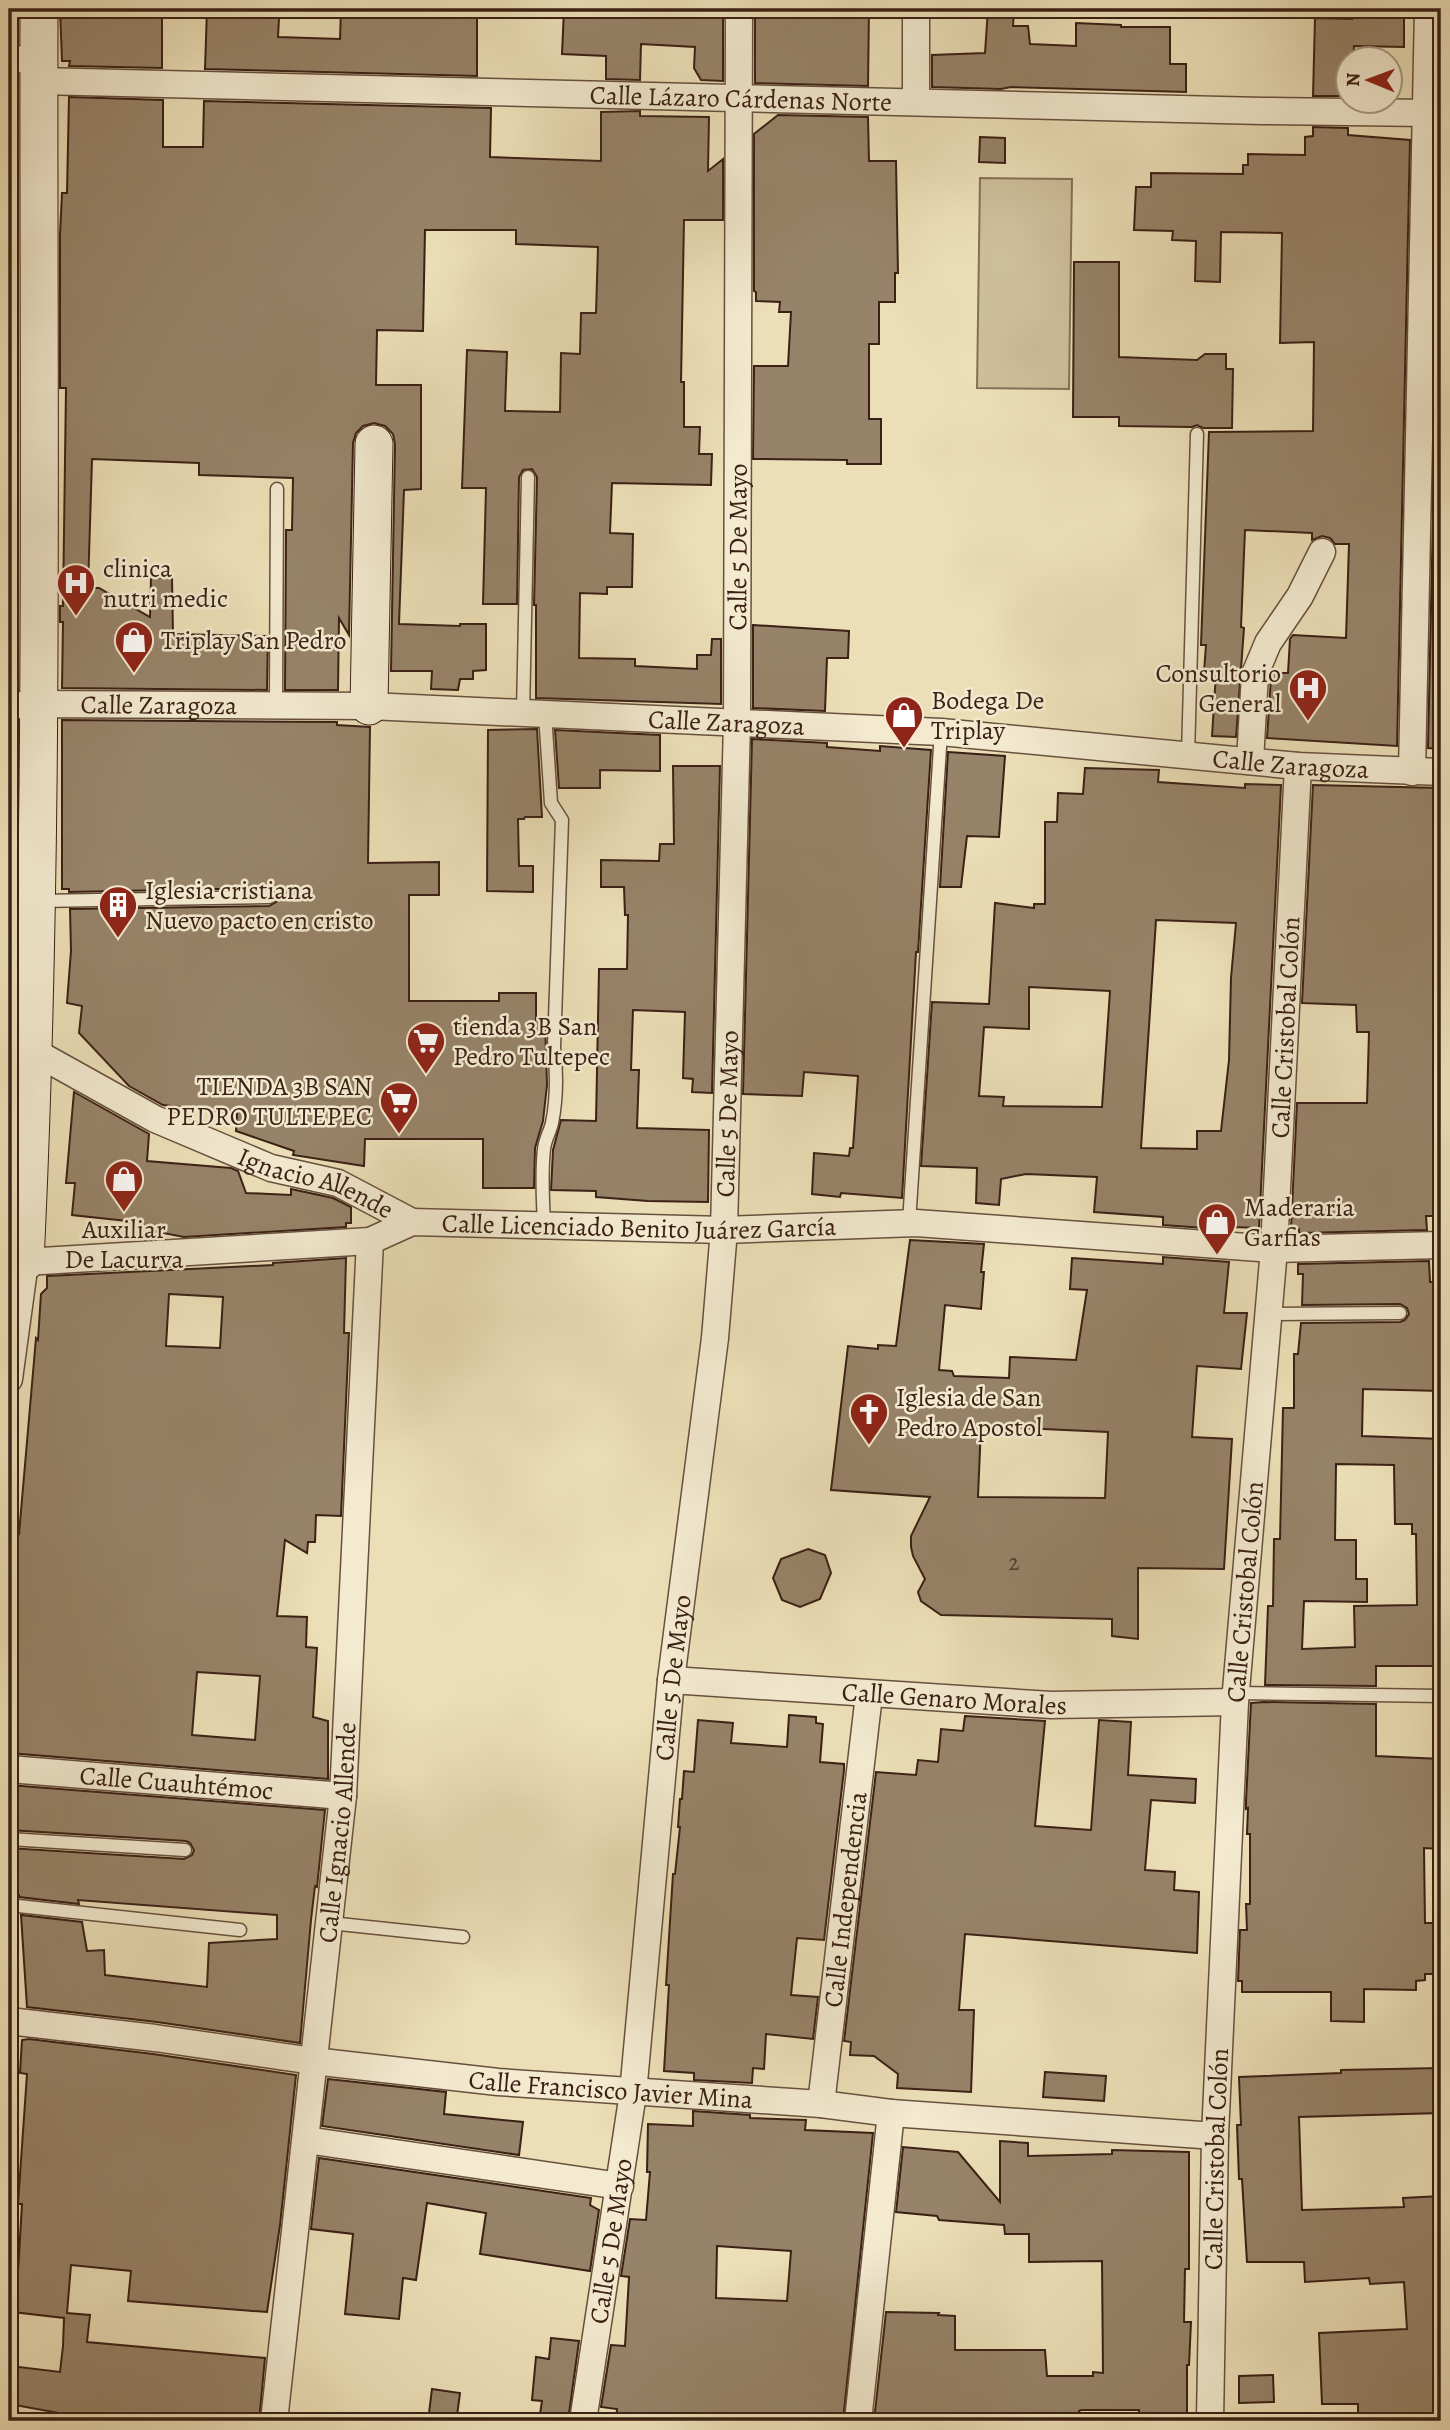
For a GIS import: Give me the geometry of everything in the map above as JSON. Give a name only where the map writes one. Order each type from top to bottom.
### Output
[{"type":"street","points":[[9,1379],[33,1051],[37,901],[23,705],[29,66],[39,9]]},
{"type":"street","name":"Calle 5 De Mayo","points":[[583,2421],[633,2093],[671,1680],[714,1348],[724,1230],[737,722],[739,9]]},
{"type":"street","points":[[916,9],[916,101]]},
{"type":"street","points":[[1412,772],[1434,112],[1428,9]]},
{"type":"street","name":"Calle Lázaro Cárdenas Norte","points":[[29,66],[738,99],[1434,112]]},
{"type":"street","points":[[369,706],[374,444]]},
{"type":"street","points":[[1250,761],[1255,674],[1268,643],[1300,596],[1322,552]]},
{"type":"street","name":"Calle Zaragoza","points":[[23,705],[369,706],[737,722],[941,732],[1298,766],[1441,772]]},
{"type":"street","name":"Calle Cristobal Colón","points":[[1210,2421],[1215,2136],[1236,1698],[1275,1249],[1298,766]]},
{"type":"street","name":"Ignacio Allende","points":[[33,1051],[156,1119],[271,1168],[338,1183],[412,1222]]},
{"type":"street","name":"Calle Licenciado Benito Juárez García","points":[[17,1262],[370,1241],[412,1222],[724,1230],[909,1223],[1275,1249],[1441,1245]]},
{"type":"street","name":"Calle Ignacio Allende","points":[[274,2421],[343,1796],[370,1241]]},
{"type":"street","name":"Calle Genaro Morales","points":[[671,1680],[1051,1705],[1236,1698]]},
{"type":"street","name":"Calle Independencia","points":[[821,2104],[869,1695]]},
{"type":"street","name":"Calle Cuauhtémoc","points":[[9,1769],[343,1796]]},
{"type":"street","name":"Calle Francisco Javier Mina","points":[[9,2021],[498,2082],[821,2104],[891,2113],[1215,2136]]},
{"type":"street","points":[[858,2421],[891,2113]]},
{"type":"street","points":[[306,2140],[620,2186]]},
{"type":"lane","points":[[1188,755],[1196,434]]},
{"type":"lane","points":[[528,477],[534,714],[551,803],[562,820],[554,1047],[557,1074],[551,1126],[543,1160],[544,1225]]},
{"type":"lane","points":[[276,704],[277,489]]},
{"type":"lane","points":[[909,1223],[941,732]]},
{"type":"lane","points":[[37,901],[269,897]]},
{"type":"lane","points":[[1269,1314],[1400,1313]]},
{"type":"lane","points":[[1236,1698],[1441,1696]]},
{"type":"lane","points":[[9,1839],[185,1850]]},
{"type":"lane","points":[[9,1905],[240,1930]]},
{"type":"lane","points":[[330,1923],[463,1937]]},
{"type":"shaded area","points":[[980,178],[1072,179],[1069,389],[977,388]]},
{"type":"shaded area","points":[[20,714],[19,902],[9,1155],[9,715]]},
{"type":"building","points":[[9,9],[18,9],[18,44],[9,44]]},
{"type":"building","points":[[60,9],[162,9],[162,68],[69,66],[70,61],[62,61]]},
{"type":"building","points":[[207,9],[237,9],[237,17],[279,18],[278,37],[340,39],[341,9],[477,9],[477,76],[205,69]]},
{"type":"building","points":[[564,9],[683,9],[683,12],[723,13],[723,81],[701,80],[694,68],[695,47],[641,44],[640,80],[606,79],[606,56],[562,54]]},
{"type":"building","points":[[755,9],[869,9],[868,86],[755,83]]},
{"type":"building","points":[[988,9],[1014,9],[1013,26],[1028,26],[1030,44],[1076,46],[1076,23],[1170,27],[1170,64],[1186,64],[1186,92],[932,87],[932,55],[985,53]]},
{"type":"building","points":[[1352,9],[1404,9],[1404,46],[1334,46],[1334,96],[1313,96],[1315,18],[1352,19]]},
{"type":"building","points":[[69,97],[163,100],[163,147],[203,147],[204,101],[491,108],[490,157],[601,161],[601,112],[640,111],[640,116],[709,117],[708,171],[723,159],[723,220],[684,220],[681,382],[684,382],[684,427],[700,427],[699,454],[712,454],[711,485],[612,483],[610,533],[633,534],[632,587],[607,587],[607,594],[580,593],[579,658],[635,659],[635,666],[697,669],[697,655],[711,655],[712,639],[721,639],[721,704],[536,698],[534,605],[537,477],[532,469],[523,470],[519,477],[517,604],[483,604],[486,488],[462,488],[467,350],[507,352],[505,411],[560,412],[561,353],[580,354],[581,313],[596,313],[598,247],[516,244],[516,230],[425,230],[423,331],[377,330],[376,385],[421,385],[421,489],[404,490],[399,624],[486,624],[486,670],[473,671],[473,679],[460,679],[458,690],[431,689],[432,671],[391,671],[395,444],[393,434],[385,426],[374,423],[363,426],[356,433],[353,443],[349,635],[339,618],[338,690],[285,690],[286,530],[292,530],[293,478],[199,475],[199,463],[92,459],[88,588],[99,588],[150,617],[151,578],[172,578],[173,634],[268,636],[267,690],[62,688],[63,622],[60,622],[60,606],[63,606],[66,388],[60,388],[60,235],[62,193],[67,193]]},
{"type":"building","points":[[778,115],[868,117],[869,161],[896,161],[898,273],[895,273],[895,302],[879,302],[879,344],[869,344],[869,419],[881,419],[881,464],[847,464],[847,460],[753,459],[754,366],[788,366],[791,312],[779,312],[780,302],[756,301],[754,291],[754,134]]},
{"type":"building","points":[[1313,127],[1348,128],[1348,135],[1410,140],[1397,746],[1267,738],[1271,678],[1273,673],[1288,673],[1290,639],[1293,635],[1346,638],[1349,544],[1335,544],[1330,538],[1322,536],[1312,540],[1312,533],[1245,530],[1241,627],[1244,628],[1236,737],[1212,736],[1216,673],[1204,672],[1206,645],[1201,645],[1209,432],[1313,431],[1314,342],[1280,343],[1282,233],[1221,232],[1220,282],[1195,281],[1196,241],[1172,240],[1173,231],[1134,230],[1136,187],[1151,187],[1151,173],[1243,174],[1243,165],[1248,165],[1248,154],[1305,155],[1305,137],[1313,136]]},
{"type":"building","points":[[980,137],[1005,138],[1005,163],[979,162]]},
{"type":"building","points":[[9,236],[18,236],[18,387],[9,387]]},
{"type":"building","points":[[1074,262],[1119,262],[1119,357],[1197,360],[1205,354],[1226,354],[1226,369],[1233,369],[1232,428],[1203,428],[1197,425],[1119,426],[1119,417],[1073,417]]},
{"type":"building","points":[[1435,421],[1441,421],[1441,749],[1428,748]]},
{"type":"building","points":[[753,625],[849,631],[848,658],[827,658],[825,711],[753,708]]},
{"type":"building","points":[[62,720],[337,722],[337,725],[370,727],[368,863],[439,862],[439,895],[409,895],[409,1001],[499,1001],[499,993],[536,993],[536,1020],[545,1020],[547,1085],[543,1121],[535,1148],[534,1188],[483,1188],[483,1139],[365,1139],[364,1166],[293,1155],[294,1151],[236,1131],[237,1114],[163,1105],[129,1086],[79,1033],[82,1006],[67,1003],[71,951],[70,909],[269,906],[276,902],[278,896],[269,888],[69,892],[69,889],[62,889]]},
{"type":"building","points":[[537,729],[542,817],[518,819],[519,866],[533,866],[533,892],[487,891],[488,730]]},
{"type":"building","points":[[555,730],[660,735],[660,771],[600,770],[600,788],[559,788]]},
{"type":"building","points":[[752,739],[827,743],[827,747],[880,751],[880,746],[931,750],[902,1198],[841,1193],[840,1197],[812,1194],[814,1153],[849,1156],[850,1148],[853,1148],[858,1076],[804,1072],[802,1096],[743,1094]]},
{"type":"building","points":[[948,752],[1005,756],[999,837],[967,836],[961,887],[940,887]]},
{"type":"building","points":[[673,766],[720,766],[712,1093],[692,1092],[693,1079],[683,1078],[685,1012],[633,1010],[631,1070],[639,1070],[637,1128],[709,1130],[708,1202],[648,1201],[596,1197],[596,1191],[551,1190],[553,1150],[561,1120],[596,1121],[599,969],[627,969],[628,915],[625,915],[624,887],[601,887],[601,860],[659,861],[660,844],[674,844]]},
{"type":"building","points":[[1085,768],[1159,770],[1158,782],[1245,788],[1245,784],[1281,785],[1259,1228],[1233,1227],[1232,1230],[1163,1225],[1163,1217],[1094,1212],[1097,1177],[1026,1174],[1001,1179],[999,1205],[976,1203],[977,1168],[921,1166],[932,1002],[989,1004],[995,903],[1034,908],[1034,904],[1045,904],[1045,822],[1057,822],[1058,793],[1083,794]],"holes":[[[1156,920],[1236,923],[1231,978],[1229,1060],[1221,1131],[1197,1131],[1197,1149],[1141,1148]],[[1029,987],[1110,991],[1102,1107],[1003,1106],[1004,1097],[979,1096],[984,1027],[1029,1029]]]},
{"type":"building","points":[[1313,785],[1441,788],[1441,1216],[1426,1216],[1427,1230],[1299,1233],[1299,1229],[1291,1229],[1297,1103],[1367,1103],[1369,1032],[1357,1032],[1356,1005],[1302,1003]]},
{"type":"building","points":[[74,1092],[149,1134],[147,1161],[231,1168],[238,1171],[246,1193],[291,1195],[291,1189],[333,1198],[351,1207],[351,1223],[346,1223],[346,1227],[184,1237],[127,1226],[127,1221],[72,1215],[75,1183],[66,1183]]},
{"type":"building","points":[[910,1240],[984,1244],[981,1309],[945,1305],[939,1370],[952,1371],[954,1376],[1009,1378],[1010,1357],[1076,1360],[1087,1290],[1070,1289],[1072,1258],[1163,1264],[1163,1257],[1229,1262],[1224,1313],[1247,1313],[1241,1369],[1197,1366],[1192,1437],[1232,1439],[1224,1569],[1138,1568],[1138,1639],[1112,1636],[1112,1619],[941,1615],[921,1601],[918,1592],[925,1579],[911,1547],[911,1536],[930,1497],[831,1490],[848,1346],[878,1349],[878,1345],[896,1346]],"holes":[[[981,1426],[1108,1432],[1105,1498],[978,1497]]]},
{"type":"building","points":[[346,1258],[344,1333],[349,1333],[341,1516],[316,1515],[315,1542],[308,1542],[307,1553],[285,1540],[277,1616],[307,1617],[306,1647],[317,1648],[313,1717],[328,1721],[328,1779],[9,1753],[9,1615],[15,1533],[19,1534],[36,1338],[38,1340],[41,1294],[47,1288],[47,1276]],"holes":[[[169,1294],[223,1297],[220,1348],[166,1346]],[[197,1672],[260,1676],[255,1740],[192,1735]]]},
{"type":"building","points":[[1429,1261],[1430,1282],[1441,1282],[1441,1391],[1363,1389],[1362,1436],[1441,1439],[1438,1514],[1441,1514],[1441,1666],[1376,1666],[1376,1686],[1265,1685],[1268,1606],[1273,1606],[1274,1539],[1280,1539],[1283,1408],[1294,1408],[1294,1354],[1298,1354],[1301,1323],[1400,1322],[1409,1314],[1407,1308],[1400,1304],[1302,1305],[1303,1274],[1298,1274],[1298,1264]],"holes":[[[1336,1464],[1394,1465],[1395,1524],[1412,1524],[1412,1534],[1416,1534],[1417,1605],[1354,1606],[1355,1647],[1302,1649],[1304,1601],[1367,1602],[1367,1579],[1356,1579],[1356,1540],[1335,1540]]]},
{"type":"building","points":[[808,1549],[825,1555],[831,1573],[820,1599],[800,1607],[782,1600],[773,1578],[781,1559]]},
{"type":"building","points":[[1251,1703],[1376,1704],[1376,1756],[1441,1759],[1441,1849],[1424,1848],[1425,1923],[1441,1923],[1441,1974],[1425,1974],[1425,1980],[1416,1981],[1416,1990],[1364,1989],[1364,2022],[1331,2021],[1331,1992],[1242,1992],[1242,1981],[1238,1981],[1240,1930],[1247,1930],[1246,1904],[1250,1904],[1250,1834],[1247,1834],[1246,1801]]},
{"type":"building","points":[[789,1715],[816,1717],[816,1723],[823,1724],[820,1762],[844,1764],[824,1940],[797,1938],[791,1995],[818,1997],[813,2039],[766,2034],[764,2069],[753,2068],[752,2083],[694,2080],[694,2073],[664,2071],[669,1985],[666,1985],[673,1874],[680,1827],[680,1799],[684,1771],[694,1772],[698,1720],[733,1723],[731,1743],[787,1747]]},
{"type":"building","points":[[965,1716],[1045,1721],[1035,1826],[1091,1830],[1099,1720],[1131,1722],[1128,1775],[1196,1779],[1195,1803],[1151,1800],[1145,1870],[1175,1872],[1174,1890],[1199,1892],[1197,1953],[965,1934],[959,2010],[974,2010],[971,2092],[897,2088],[898,2074],[874,2056],[850,2055],[851,2042],[844,2041],[876,1772],[916,1775],[918,1760],[938,1762],[941,1729],[963,1731]]},
{"type":"building","points":[[9,1785],[325,1810],[311,1920],[300,2043],[157,2022],[27,2007],[21,1915],[82,1922],[87,1951],[104,1950],[105,1975],[207,1987],[209,1943],[277,1939],[277,1915],[78,1900],[79,1904],[9,1894],[9,1848],[184,1859],[192,1855],[194,1850],[186,1841],[9,1830]]},
{"type":"building","points":[[22,2040],[296,2075],[280,2225],[267,2312],[128,2301],[131,2271],[71,2265],[67,2313],[90,2315],[87,2342],[265,2358],[259,2421],[57,2421],[59,2413],[9,2404],[11,2366],[60,2372],[63,2346],[64,2318],[13,2312],[22,2204],[18,2204],[27,2074],[20,2073]]},
{"type":"building","points":[[1441,2068],[1441,2113],[1299,2117],[1302,2210],[1404,2207],[1403,2198],[1441,2196],[1441,2421],[1358,2421],[1358,2404],[1322,2404],[1319,2333],[1407,2329],[1404,2282],[1370,2284],[1369,2278],[1305,2282],[1304,2262],[1247,2262],[1242,2179],[1239,2179],[1239,2077],[1341,2073],[1341,2070]]},
{"type":"building","points":[[1045,2072],[1106,2076],[1104,2101],[1043,2097]]},
{"type":"building","points":[[328,2079],[446,2092],[444,2114],[523,2122],[519,2155],[322,2126]]},
{"type":"building","points":[[693,2111],[750,2115],[750,2118],[806,2120],[805,2130],[873,2133],[843,2421],[616,2421],[617,2409],[601,2407],[611,2345],[625,2346],[629,2277],[621,2276],[630,2219],[646,2220],[650,2172],[647,2172],[648,2124],[693,2126]],"holes":[[[717,2246],[791,2251],[787,2301],[716,2298]]]},
{"type":"building","points":[[1000,2141],[1028,2143],[1028,2156],[1112,2154],[1112,2150],[1189,2152],[1189,2269],[1185,2269],[1184,2322],[1191,2322],[1187,2365],[1187,2421],[1139,2421],[1139,2410],[1081,2410],[1079,2421],[874,2421],[886,2312],[955,2316],[955,2350],[1045,2350],[1047,2376],[1093,2376],[1093,2372],[1103,2373],[1102,2261],[1029,2262],[1029,2234],[1005,2234],[1004,2225],[939,2220],[937,2216],[896,2212],[903,2147],[958,2152],[1000,2202]]},
{"type":"building","points":[[319,2158],[591,2198],[590,2205],[599,2210],[590,2271],[480,2254],[486,2213],[427,2203],[416,2280],[403,2278],[399,2319],[345,2314],[353,2234],[311,2229]]},
{"type":"building","points":[[551,2338],[579,2341],[568,2421],[539,2421],[542,2401],[532,2400],[536,2357],[549,2359]]},
{"type":"building","points":[[1273,2375],[1274,2402],[1239,2403],[1239,2376]]},
{"type":"building","points":[[432,2389],[460,2393],[457,2416],[429,2413]]},
{"type":"place","name":"clinica nutri medic","points":[[76,617]]},
{"type":"place","name":"Triplay San Pedro","points":[[134,674]]},
{"type":"place","name":"Consultorio General","points":[[1308,722]]},
{"type":"place","name":"Bodega De Triplay","points":[[904,749]]},
{"type":"place","name":"Iglesia cristiana Nuevo pacto en cristo","points":[[118,939]]},
{"type":"place","name":"tienda 3B San Pedro Tultepec","points":[[426,1075]]},
{"type":"place","name":"TIENDA 3B SAN PEDRO TULTEPEC","points":[[399,1135]]},
{"type":"place","name":"Auxiliar De Lacurva","points":[[124,1213]]},
{"type":"place","name":"Maderaria Garfias","points":[[1217,1256]]},
{"type":"place","name":"Iglesia de San Pedro Apostol","points":[[869,1446]]}]
